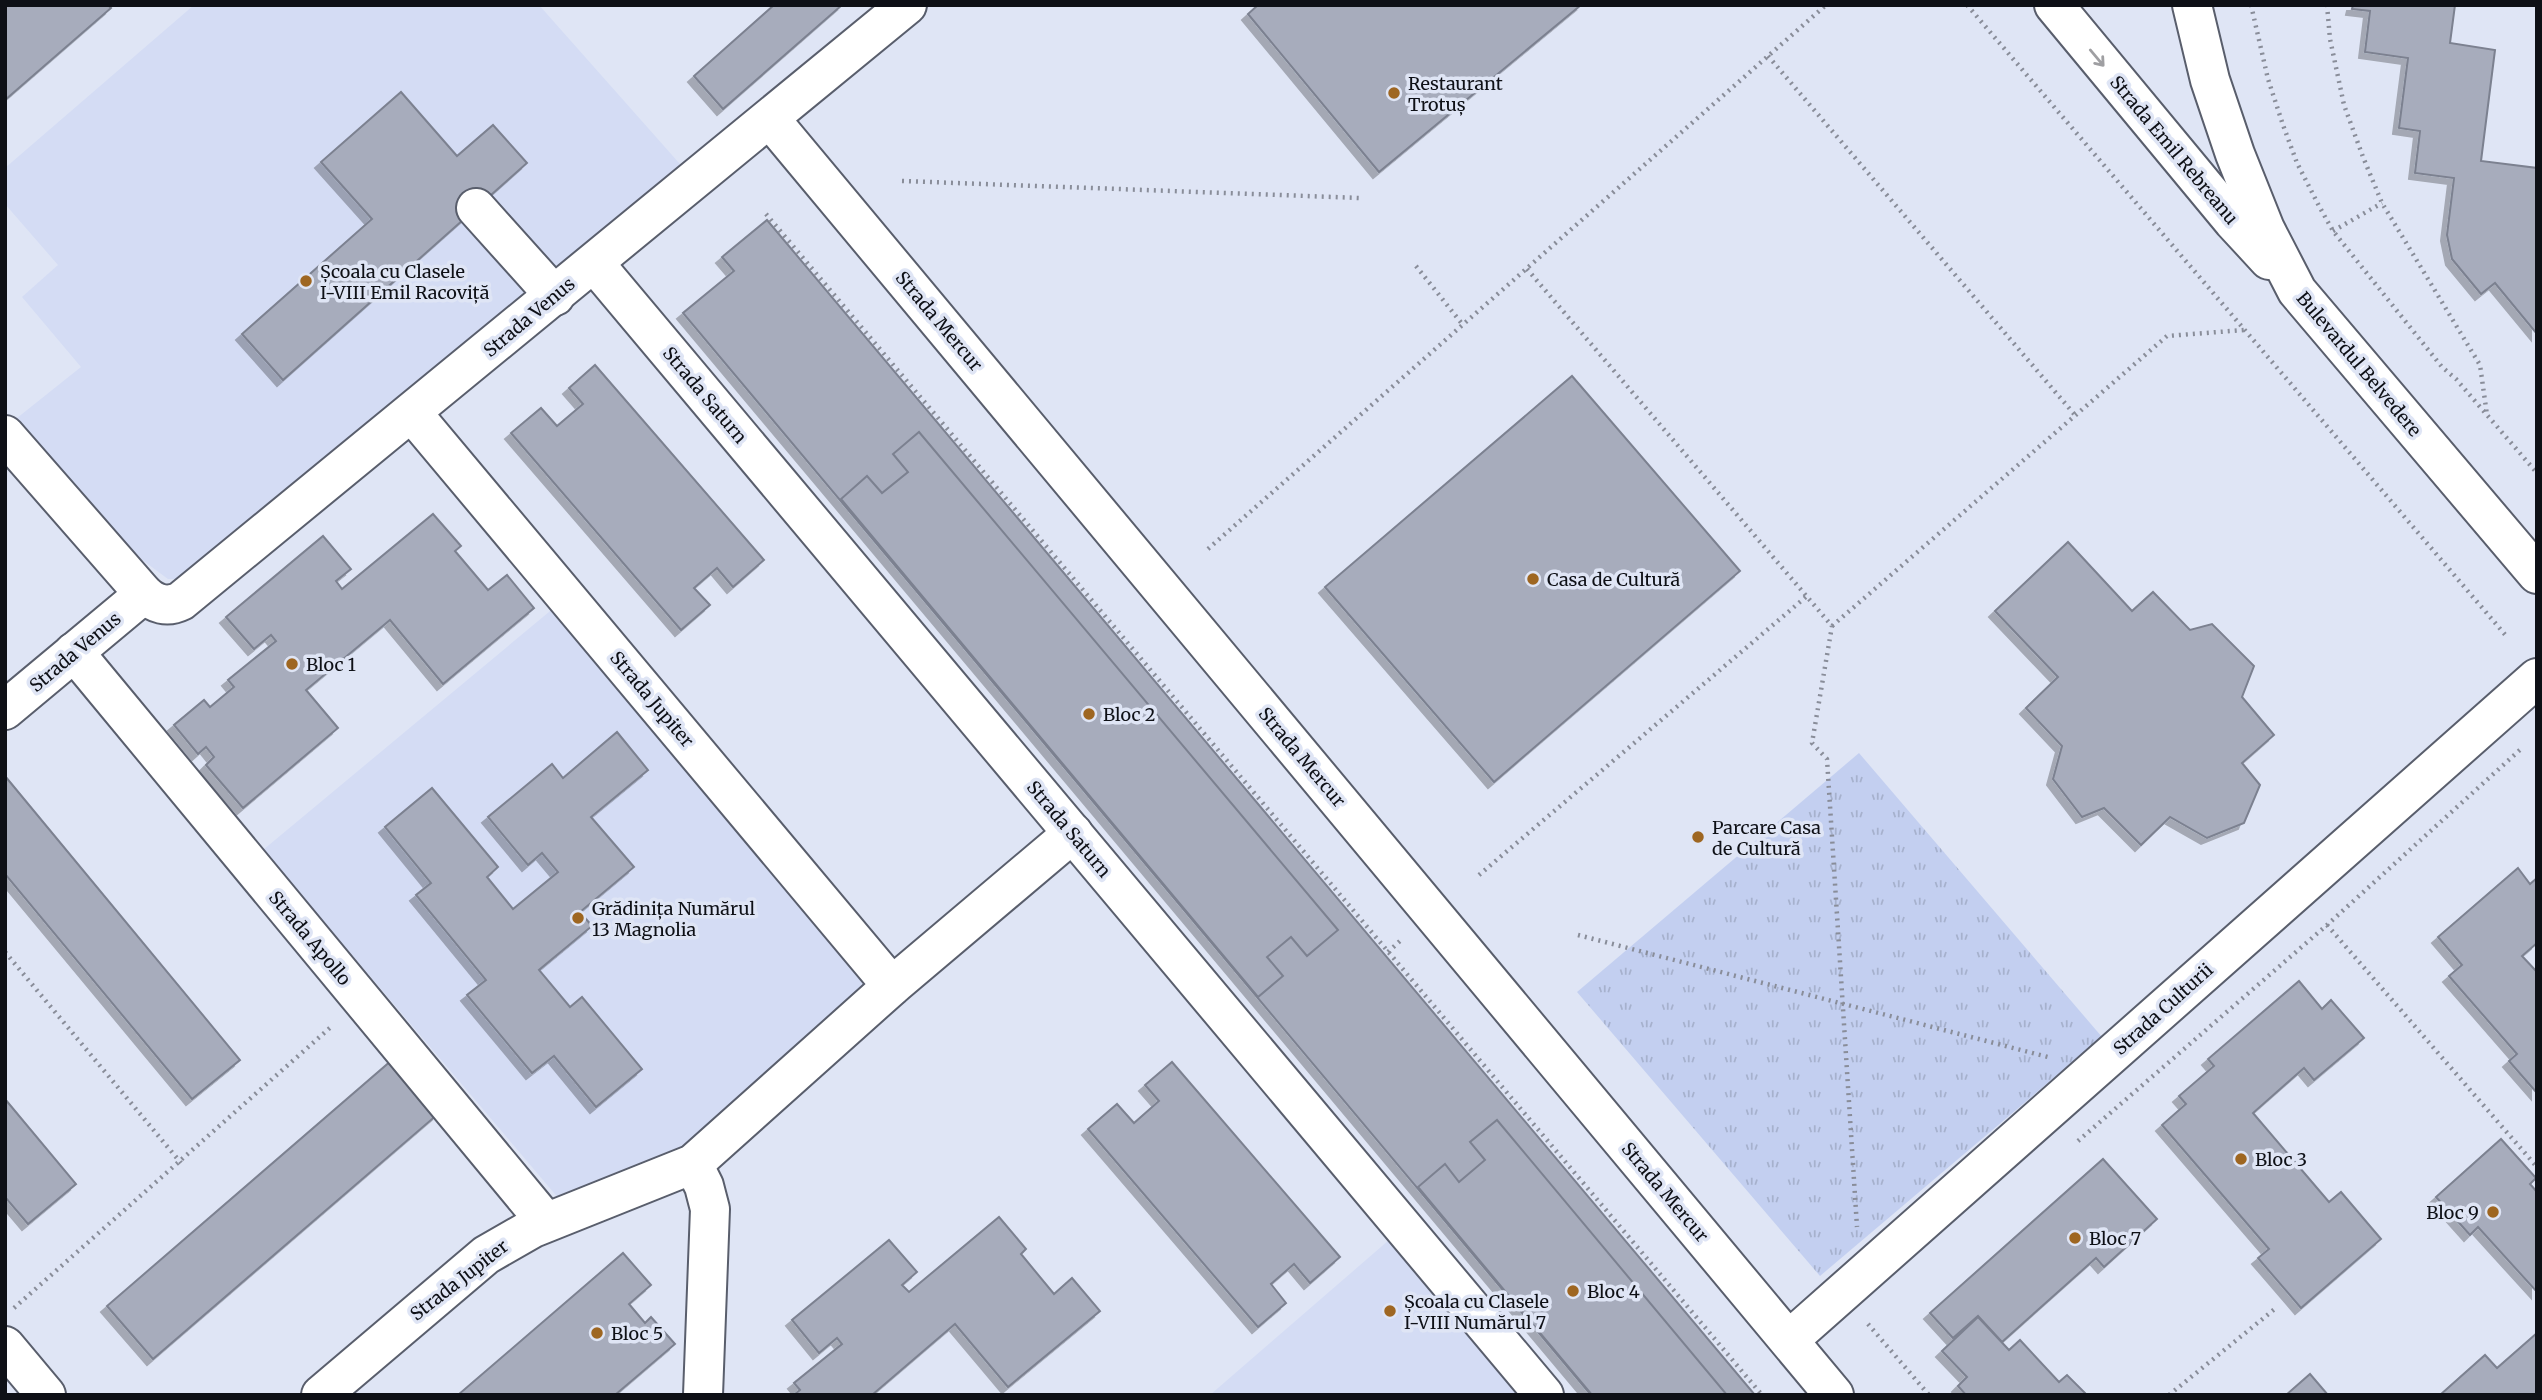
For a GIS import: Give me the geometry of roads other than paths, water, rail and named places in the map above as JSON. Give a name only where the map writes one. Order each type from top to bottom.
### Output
[{"type":"street","name":"Strada Venus","points":[[5,710],[144,594],[161,604],[181,601],[907,5]]},
{"type":"street","name":"Strada Emil Rebreanu","points":[[2054,5],[2233,221],[2297,291]]},
{"type":"street","name":"Bulevardul Belvedere","points":[[2192,5],[2210,80],[2235,154],[2265,229],[2297,291],[2537,575]]},
{"type":"street","name":"Strada Mercur","points":[[770,119],[1834,1395]]},
{"type":"street","points":[[476,208],[555,296]]},
{"type":"street","name":"Strada Saturn","points":[[594,263],[1544,1395]]},
{"type":"street","name":"Strada Jupiter","points":[[412,413],[892,986]]},
{"type":"street","points":[[5,435],[144,594]]},
{"type":"street","name":"Strada Apollo","points":[[74,652],[547,1223]]},
{"type":"street","name":"Strada Culturii","points":[[1789,1340],[2537,678]]},
{"type":"street","name":"Strada Jupiter","points":[[321,1395],[486,1255],[507,1241],[693,1164],[892,986],[1073,833]]},
{"type":"street","points":[[693,1164],[704,1186],[710,1209],[703,1395]]},
{"type":"street","points":[[5,1346],[46,1395]]},
{"type":"place","name":"Restaurant Trotuș","points":[[1394,93]]},
{"type":"place","name":"Școala cu Clasele I-VIII Emil Racoviță","points":[[306,281]]},
{"type":"place","name":"Casa de Cultură","points":[[1533,579]]},
{"type":"place","name":"Bloc 1","points":[[292,664]]},
{"type":"place","name":"Bloc 2","points":[[1089,714]]},
{"type":"place","name":"Parcare Casa de Cultură","points":[[1698,837]]},
{"type":"place","name":"Grădinița Numărul 13 Magnolia","points":[[578,918]]},
{"type":"place","name":"Bloc 3","points":[[2241,1159]]},
{"type":"place","name":"Bloc 9","points":[[2493,1212]]},
{"type":"place","name":"Bloc 7","points":[[2075,1238]]},
{"type":"place","name":"Bloc 4","points":[[1573,1291]]},
{"type":"place","name":"Școala cu Clasele I-VIII Numărul 7","points":[[1390,1311]]},
{"type":"place","name":"Bloc 5","points":[[597,1333]]}]
